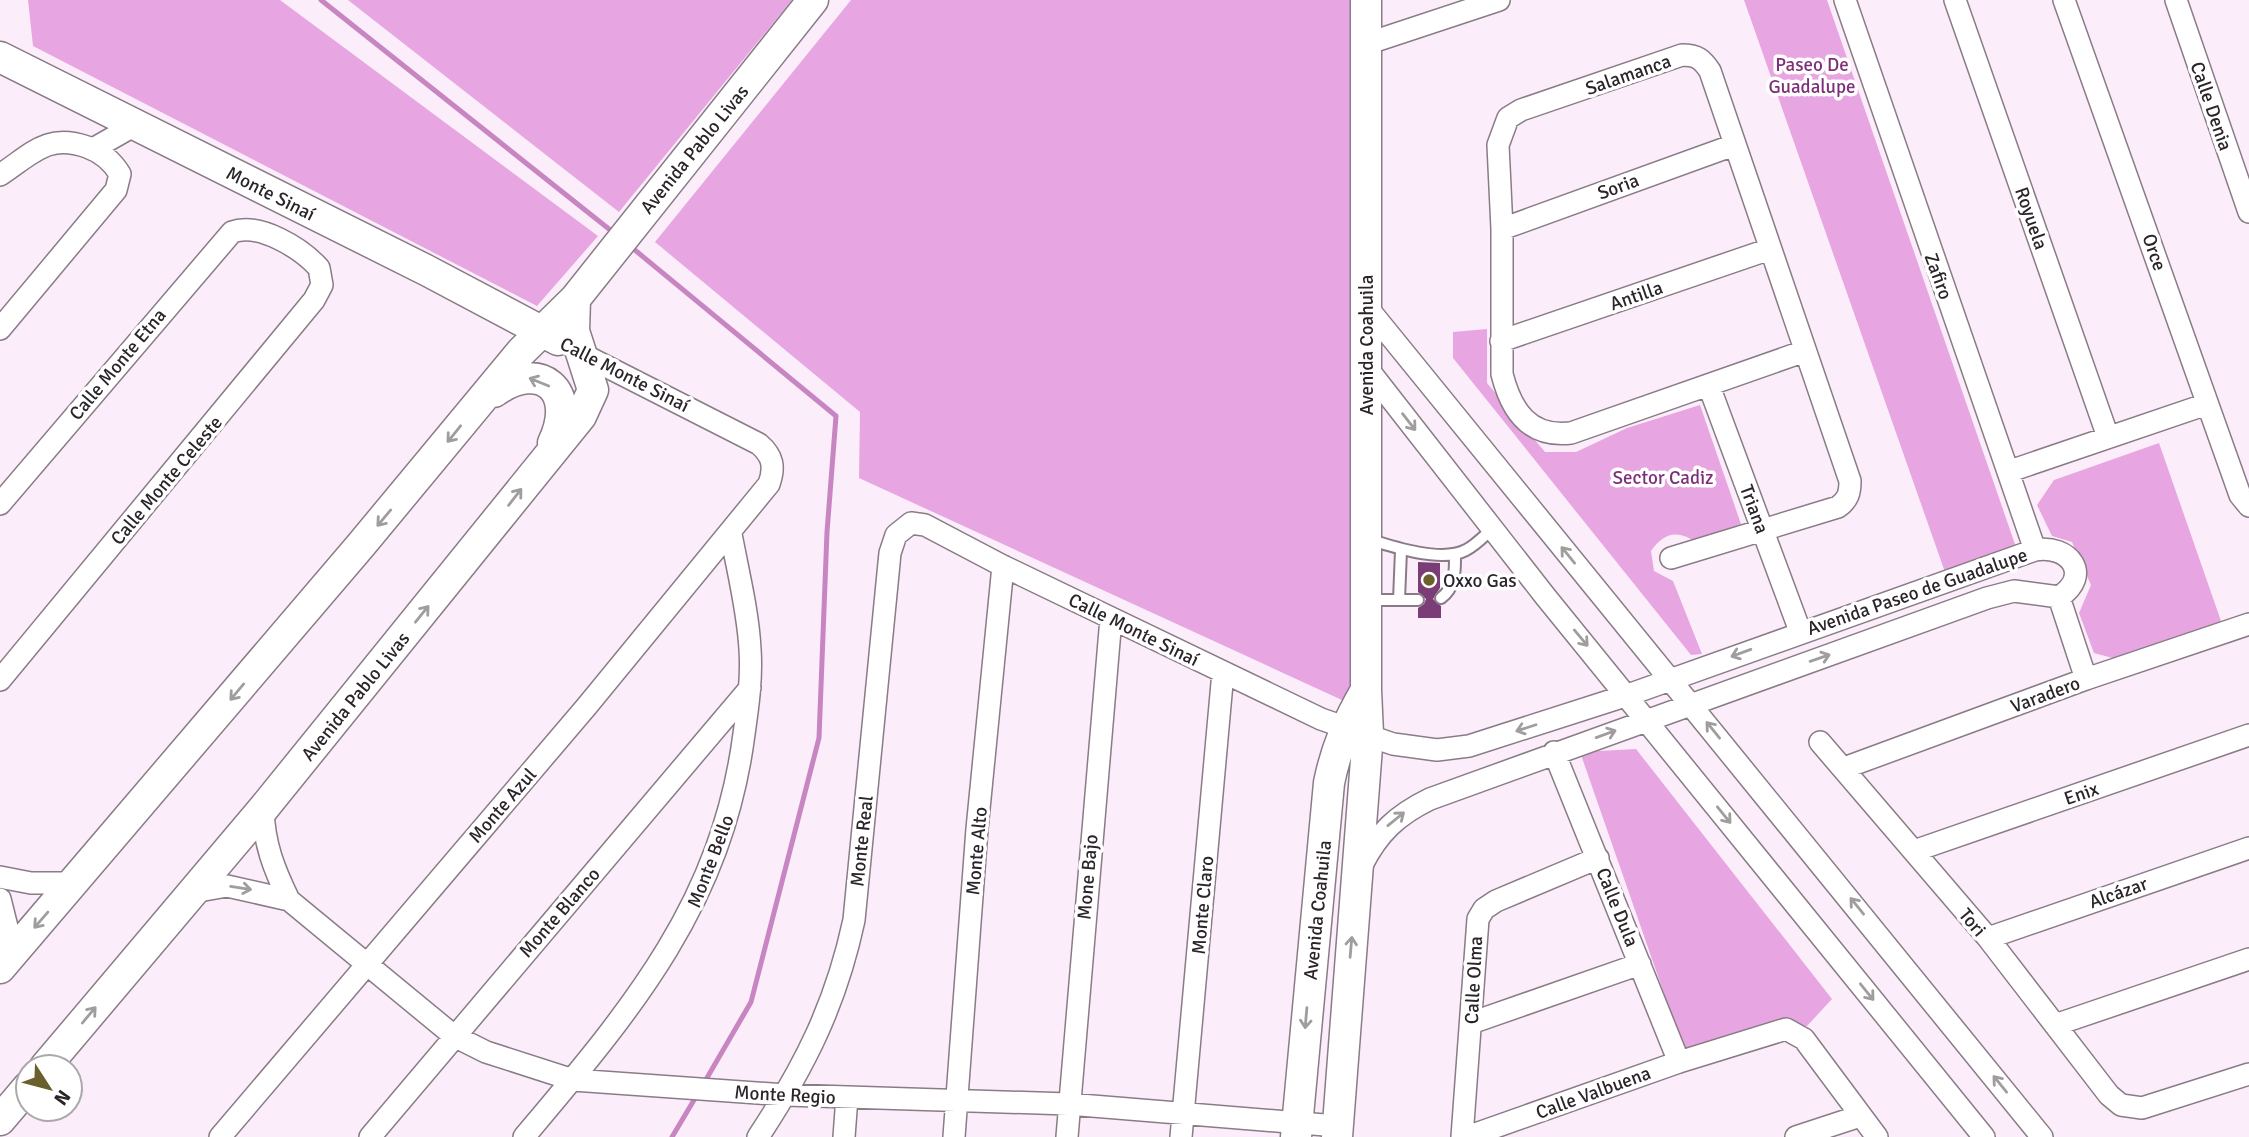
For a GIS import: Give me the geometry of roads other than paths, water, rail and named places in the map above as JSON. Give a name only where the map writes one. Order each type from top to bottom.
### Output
[{"type":"main road","name":"Avenida Pablo Livas","points":[[4,964],[541,330],[581,292],[813,0]]},
{"type":"main road","name":"Avenida Coahuila","points":[[1337,1131],[1357,874],[1357,731],[1366,690],[1366,0]]},
{"type":"main road","name":"Monte Sinaí","points":[[0,57],[541,330]]},
{"type":"main road","name":"Avenida Pablo Livas","points":[[57,1053],[263,809],[591,398],[592,384],[573,326],[581,292]]},
{"type":"main road","name":"Calle Monte Sinaí","points":[[541,330],[582,354]]},
{"type":"main road","points":[[481,401],[518,378],[533,377],[549,385],[561,401],[563,411],[558,433],[545,459]]},
{"type":"main road","name":"Avenida Coahuila","points":[[1296,1130],[1329,783],[1335,752],[1357,731]]},
{"type":"main road","points":[[0,1120],[14,1104]]},
{"type":"street","points":[[1366,44],[1499,0]]},
{"type":"street","name":"Zafiro","points":[[1845,0],[1936,268],[2010,471],[2035,551]]},
{"type":"street","name":"Royuela","points":[[1955,0],[2108,437]]},
{"type":"street","name":"Orce","points":[[2064,0],[2207,404],[2247,505]]},
{"type":"street","name":"Calle Denia","points":[[2176,0],[2249,212]]},
{"type":"street","name":"Salamanca","points":[[1763,531],[1838,507],[1846,501],[1850,492],[1850,481],[1710,71],[1703,60],[1694,55],[1682,55],[1521,110],[1508,118],[1498,145],[1502,229],[1502,374],[1508,397],[1519,415],[1554,435],[1571,433],[1805,351]]},
{"type":"street","points":[[93,149],[135,125]]},
{"type":"street","points":[[0,175],[46,144],[59,140],[93,149],[109,160],[120,174],[116,190],[0,329]]},
{"type":"street","name":"Soria","points":[[1502,229],[1734,145]]},
{"type":"street","name":"Calle Monte Etna","points":[[0,504],[218,244],[239,229],[264,233],[303,253],[319,268],[322,275]]},
{"type":"street","name":"Antilla","points":[[1501,341],[1770,249]]},
{"type":"street","name":"Calle Monte Celeste","points":[[0,680],[314,300],[322,275]]},
{"type":"street","points":[[1366,306],[2042,1137]]},
{"type":"street","name":"Calle Monte Sinaí","points":[[582,354],[748,437],[766,450],[774,467]]},
{"type":"street","points":[[1367,368],[1492,529],[1984,1137]]},
{"type":"street","name":"Triana","points":[[1709,386],[1800,631]]},
{"type":"street","points":[[2010,471],[2207,404]]},
{"type":"street","name":"Monte Azul","points":[[220,1137],[731,534],[764,493],[774,467]]},
{"type":"street","name":"Calle Monte Sinaí","points":[[903,527],[911,523],[925,525],[1003,566],[1223,672],[1357,731]]},
{"type":"street","name":"Monte Real","points":[[758,1137],[786,1095],[822,1027],[845,962],[854,920],[890,553],[903,527]]},
{"type":"street","points":[[1671,558],[1763,531]]},
{"type":"street","name":"Monte Bello","points":[[524,1137],[573,1080],[666,956],[703,888],[731,805],[750,688],[747,619],[731,534]]},
{"type":"street","name":"Avenida Paseo de Guadalupe","points":[[1357,731],[1414,749],[1437,750],[1469,746],[1628,695],[1800,631],[2035,551],[2048,548],[2061,551],[2071,559],[2076,570],[2075,580],[2069,590],[2059,597],[2014,591],[1987,598],[1554,752],[1403,813],[1383,829],[1357,874]]},
{"type":"street","name":"Monte Alto","points":[[954,1137],[955,1100],[1003,566]]},
{"type":"street","points":[[2059,597],[2086,679]]},
{"type":"street","name":"Mone Bajo","points":[[1067,1137],[1111,618]]},
{"type":"street","name":"Varadero","points":[[1844,768],[2086,679],[2249,624]]},
{"type":"street","name":"Monte Claro","points":[[1181,1137],[1223,672]]},
{"type":"street","name":"Monte Blanco","points":[[370,1137],[750,688]]},
{"type":"street","name":"Enix","points":[[1914,851],[2249,735]]},
{"type":"street","name":"Tori","points":[[1820,742],[1988,938],[2109,1095],[2121,1105],[2142,1108],[2249,1074]]},
{"type":"street","name":"Calle Dula","points":[[1554,752],[1679,1062]]},
{"type":"street","name":"Monte Regio","points":[[263,809],[268,854],[289,901],[453,1036],[486,1052],[573,1080],[786,1095],[1068,1104],[1296,1130],[1337,1131]]},
{"type":"street","name":"Alcázar","points":[[1988,938],[2249,848]]},
{"type":"street","name":"Calle Olma","points":[[1465,1137],[1475,931],[1484,909],[1598,858]]},
{"type":"street","points":[[0,877],[31,883],[74,883]]},
{"type":"street","name":"Monte Regio","points":[[193,892],[227,886],[289,901]]},
{"type":"street","points":[[0,900],[9,935],[4,964]]},
{"type":"street","points":[[2055,1025],[2249,959]]},
{"type":"street","points":[[1471,1023],[1640,964]]},
{"type":"street","name":"Calle Valbuena","points":[[1465,1137],[1774,1031],[1794,1031],[1804,1039],[1860,1115]]},
{"type":"street","points":[[844,1137],[847,1097]]},
{"type":"street","points":[[1796,1137],[1860,1115],[1877,1137]]},
{"type":"lane","points":[[1366,538],[1401,550],[1455,554],[1465,551],[1492,529]]},
{"type":"lane","points":[[1399,600],[1401,550]]},
{"type":"lane","points":[[1441,598],[1447,593],[1455,576],[1455,554]]},
{"type":"lane","points":[[1366,600],[1418,600]]},
{"type":"waterway","points":[[321,0],[614,233]]},
{"type":"waterway","points":[[630,246],[836,416],[827,532],[819,738],[751,1002],[704,1083]]},
{"type":"waterway","points":[[672,1137],[697,1095]]},
{"type":"place","name":"Oxxo Gas","points":[[1429,580]]},
{"type":"park label","name":"Paseo De Guadalupe","points":[[1812,75]]},
{"type":"park label","name":"Sector Cadiz","points":[[1663,477]]}]
